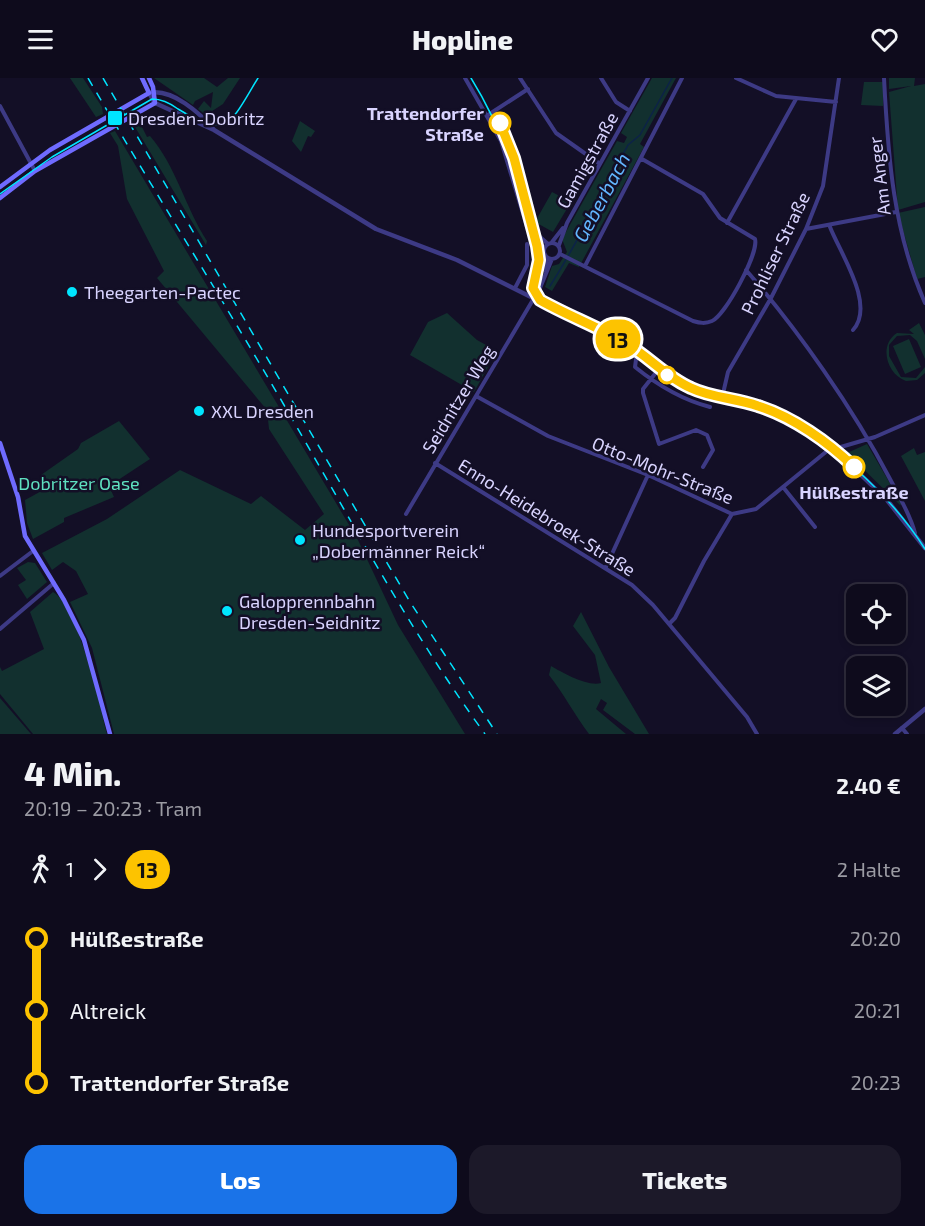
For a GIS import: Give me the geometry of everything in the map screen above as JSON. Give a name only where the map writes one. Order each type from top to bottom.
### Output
[{"type":"main road","points":[[142,78],[152,92]]},
{"type":"main road","points":[[0,198],[33,167],[154,103],[149,78]]},
{"type":"main road","points":[[0,187],[152,92]]},
{"type":"main road","points":[[0,443],[18,497],[25,536],[54,583],[88,650],[110,734]]},
{"type":"street","points":[[465,78],[488,115],[508,160],[526,224],[550,258],[534,298]]},
{"type":"street","points":[[520,78],[561,138],[600,164]]},
{"type":"street","name":"Gamigstraße","points":[[601,78],[616,102],[630,111]]},
{"type":"street","name":"Gamigstraße","points":[[560,254],[559,246],[567,223],[648,78]]},
{"type":"street","points":[[585,266],[682,78]]},
{"type":"street","points":[[736,78],[776,96],[836,102]]},
{"type":"street","name":"Prohliser Straße","points":[[722,398],[728,372],[771,298],[806,229],[823,186],[839,78]]},
{"type":"street","name":"Am Anger","points":[[884,78],[889,165],[896,212],[904,249],[925,303]]},
{"type":"street","points":[[488,115],[528,89]]},
{"type":"street","points":[[152,92],[174,98],[200,115],[214,130]]},
{"type":"street","points":[[727,223],[796,99]]},
{"type":"street","points":[[154,103],[214,130],[376,230],[457,260],[638,352],[658,370],[683,385],[772,412],[832,449],[902,516],[925,548]]},
{"type":"street","points":[[0,106],[33,167]]},
{"type":"street","points":[[550,258],[560,254],[567,257],[693,321],[711,322],[722,314],[756,248],[754,239],[717,215],[703,194],[642,159]]},
{"type":"street","points":[[806,229],[896,212]]},
{"type":"street","name":"Gamigstraße","points":[[544,248],[567,223]]},
{"type":"street","points":[[526,224],[550,243],[559,246]]},
{"type":"street","points":[[830,226],[851,271],[861,304],[861,314],[853,330]]},
{"type":"street","points":[[515,288],[527,264],[527,244]]},
{"type":"street","points":[[746,269],[771,298],[869,438],[907,511],[915,533]]},
{"type":"street","name":"Seidnitzer Weg","points":[[406,514],[534,298]]},
{"type":"street","points":[[638,352],[635,367],[650,379],[697,404],[710,407]]},
{"type":"street","points":[[658,370],[643,393],[660,444],[696,430],[707,435],[713,450],[703,467]]},
{"type":"street","name":"Otto-Mohr-Straße","points":[[476,396],[548,436],[648,475],[732,514],[756,509],[832,449]]},
{"type":"street","points":[[832,449],[869,438],[925,415]]},
{"type":"street","name":"Enno-Heidebroek-Straße","points":[[435,463],[606,567],[641,592],[747,717],[757,734]]},
{"type":"street","points":[[606,567],[648,475]]},
{"type":"street","points":[[783,487],[815,527]]},
{"type":"street","points":[[902,516],[907,511]]},
{"type":"street","points":[[669,624],[675,618],[704,561],[732,514]]},
{"type":"street","points":[[0,576],[33,551]]},
{"type":"street","points":[[0,629],[54,583]]},
{"type":"street","points":[[895,734],[925,709]]},
{"type":"street","points":[[902,728],[907,734]]},
{"type":"green space","points":[[70,78],[83,78],[102,107],[103,114],[96,117]]},
{"type":"green space","points":[[154,78],[204,78],[217,87],[228,78],[240,78],[223,104],[206,115],[198,109],[204,101],[211,108],[213,92],[195,101],[193,105]]},
{"type":"green space","points":[[652,78],[676,78],[640,144],[644,147],[579,267],[569,263],[552,291],[545,287],[552,266],[559,264],[567,252],[562,239],[617,141],[624,143],[627,137],[621,133]]},
{"type":"green space","points":[[889,78],[915,78],[914,86],[925,84],[925,202],[898,210],[889,92],[911,86],[889,89]]},
{"type":"green space","points":[[864,82],[883,82],[883,106],[861,105]]},
{"type":"green space","points":[[137,117],[147,137],[150,136],[167,160],[207,241],[206,245],[135,127],[132,121]]},
{"type":"green space","points":[[300,121],[315,131],[311,137],[308,136],[301,152],[292,141]]},
{"type":"green space","name":"Galopprennbahn Dresden-Seidnitz","points":[[115,131],[358,540],[398,625],[465,734],[114,734],[92,648],[70,602],[88,594],[76,571],[63,562],[52,570],[42,553],[107,519],[180,470],[251,504],[261,496],[305,530],[324,514],[269,429],[267,410],[157,278],[164,271],[127,199],[118,146],[110,133]]},
{"type":"green space","points":[[552,192],[571,202],[553,232],[535,222]]},
{"type":"green space","points":[[925,207],[925,277],[917,279],[898,213]]},
{"type":"green space","points":[[447,313],[477,340],[497,351],[474,392],[410,355],[428,322]]},
{"type":"green space","points":[[919,323],[925,335],[925,359],[917,341],[910,335],[897,336],[889,345],[889,356],[901,377],[916,378],[925,367],[925,373],[917,380],[906,381],[894,373],[886,352],[891,338],[897,333],[914,334],[909,330]]},
{"type":"green space","points":[[909,339],[921,367],[905,374],[893,346]]},
{"type":"green space","name":"Dobritzer Oase","points":[[119,421],[150,459],[109,486],[114,497],[64,518],[64,522],[33,539],[27,523],[25,500],[47,488],[41,475],[78,449],[81,443]]},
{"type":"green space","points":[[867,444],[902,504],[900,505],[847,453]]},
{"type":"green space","points":[[914,448],[917,455],[925,452],[925,501],[901,456]]},
{"type":"green space","points":[[28,562],[35,563],[47,582],[27,599],[18,585],[26,580],[17,568]]},
{"type":"green space","points":[[53,592],[62,601],[79,635],[107,734],[33,734],[0,694],[0,667],[2,671],[44,649],[30,612]]},
{"type":"green space","points":[[581,612],[609,667],[649,734],[635,734],[603,710],[607,703],[601,699],[596,709],[626,734],[589,734],[549,675],[551,666],[583,681],[601,683],[595,655],[573,626]]},
{"type":"green space","points":[[0,698],[31,734],[0,734]]},
{"type":"waterway","name":"Geberbach","points":[[550,286],[581,234],[628,145],[640,135],[672,78]]},
{"type":"tram line","points":[[0,194],[52,157],[152,99],[166,102],[208,123],[227,122],[241,106],[258,78]]},
{"type":"tram line","points":[[471,78],[503,140],[525,205],[537,258],[532,287],[537,299],[544,305],[630,348],[681,386],[702,394],[765,410],[811,435],[833,450],[875,487],[911,528],[925,549]]},
{"type":"tram line","name":"13","points":[[500,123],[514,158],[537,246],[539,260],[533,288],[540,300],[623,342],[638,351],[663,373],[684,385],[713,396],[759,406],[779,415],[833,448],[854,467]]},
{"type":"railway","points":[[88,78],[260,364],[380,572],[457,695],[485,734]]},
{"type":"railway","points":[[103,78],[410,602],[497,734]]},
{"type":"place","name":"Dresden-Dobritz","points":[[115,118]]},
{"type":"place","name":"Trattendorfer Straße","points":[[500,123]]},
{"type":"place","name":"Theegarten-Pactec","points":[[72,292]]},
{"type":"place","name":"XXL Dresden","points":[[199,411]]},
{"type":"place","name":"Hülßestraße","points":[[854,467]]},
{"type":"place","name":"Hundesportverein „Dobermänner Reick“","points":[[300,540]]},
{"type":"place","name":"Galopprennbahn Dresden-Seidnitz","points":[[227,611]]}]
